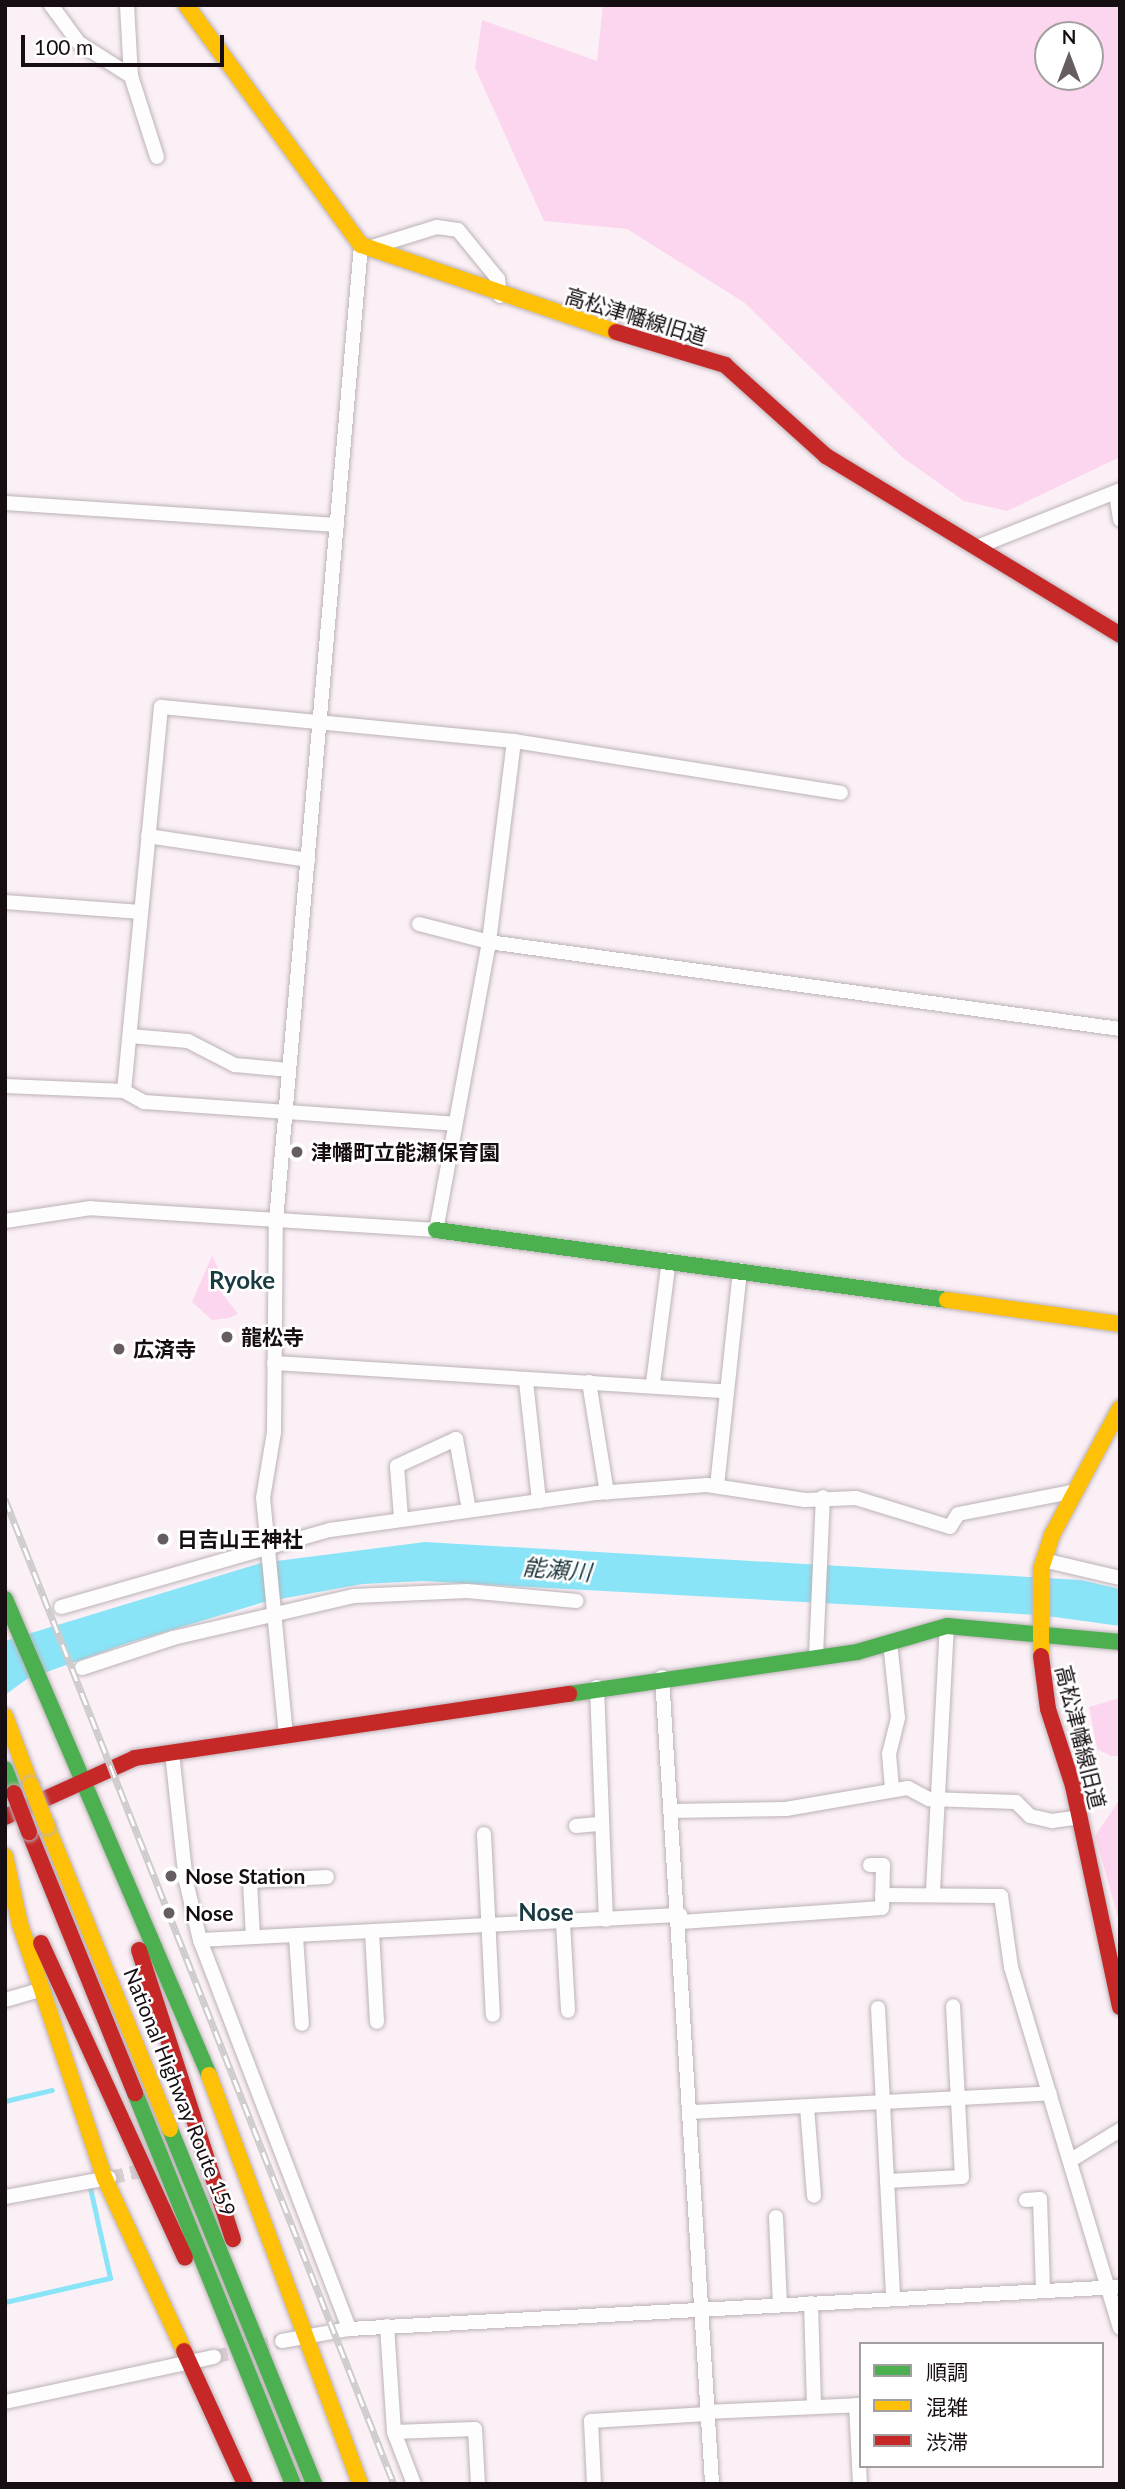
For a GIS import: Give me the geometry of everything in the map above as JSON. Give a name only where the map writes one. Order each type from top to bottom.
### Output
[{"type":"main road","points":[[186,5],[365,246]]},
{"type":"main road","name":"高松津幡線旧道","points":[[365,246],[500,296],[725,365],[826,456],[982,545],[1120,635]]},
{"type":"main road","points":[[436,1230],[1120,1324]]},
{"type":"main road","name":"高松津幡線旧道","points":[[1117,1418],[1076,1491],[1042,1564],[1037,1628],[1048,1709],[1080,1817],[1120,2007]]},
{"type":"main road","points":[[5,1582],[12,1617],[94,1804],[228,2150],[305,2336],[360,2484]]},
{"type":"main road","points":[[5,1816],[83,1778],[172,1753],[662,1677],[817,1656],[890,1642],[947,1626],[1037,1628],[1120,1642]]},
{"type":"main road","name":"National Highway Route 159","points":[[5,1716],[314,2484]]},
{"type":"main road","name":"National Highway Route 159","points":[[5,1769],[293,2484]]},
{"type":"main road","points":[[94,1804],[107,1863],[187,2082],[253,2303],[310,2449],[306,2461]]},
{"type":"main road","points":[[5,1856],[173,2236],[248,2372]]},
{"type":"main road","points":[[13,1876],[20,1924],[107,2178],[245,2484]]},
{"type":"street","points":[[51,5],[79,43],[131,76]]},
{"type":"street","points":[[127,5],[131,76],[157,157]]},
{"type":"street","points":[[286,1736],[266,1550],[274,1363],[276,1221],[337,525],[365,246],[437,227],[458,230],[498,279],[500,296]]},
{"type":"street","points":[[982,545],[1118,492],[1120,520]]},
{"type":"street","points":[[5,503],[337,525]]},
{"type":"street","points":[[124,1091],[160,707],[514,741],[841,793]]},
{"type":"street","points":[[5,1220],[91,1208],[436,1230],[489,942],[514,741]]},
{"type":"street","points":[[148,836],[308,860]]},
{"type":"street","points":[[5,902],[141,912]]},
{"type":"street","points":[[419,924],[489,942],[1120,1029]]},
{"type":"street","points":[[130,1036],[188,1041],[235,1065],[289,1070]]},
{"type":"street","points":[[5,1086],[124,1091],[144,1102],[455,1124]]},
{"type":"street","points":[[653,1383],[669,1260]]},
{"type":"street","points":[[717,1486],[722,1391],[740,1270]]},
{"type":"street","points":[[274,1363],[526,1381],[653,1383],[722,1391]]},
{"type":"street","points":[[526,1381],[539,1501]]},
{"type":"street","points":[[589,1382],[607,1493]]},
{"type":"street","points":[[401,1518],[397,1465],[456,1439],[469,1510]]},
{"type":"street","points":[[61,1607],[266,1550],[401,1518],[607,1493],[717,1486],[856,1498],[950,1527],[958,1514],[1076,1491]]},
{"type":"street","points":[[817,1656],[823,1497]]},
{"type":"street","points":[[1042,1564],[1120,1578]]},
{"type":"street","points":[[82,1668],[173,1638],[274,1614],[407,1590],[577,1601]]},
{"type":"street","points":[[933,1891],[943,1797],[947,1626]]},
{"type":"street","points":[[890,1642],[898,1718],[889,1754],[892,1790]]},
{"type":"street","points":[[662,1677],[692,2112],[712,2484]]},
{"type":"street","points":[[597,1687],[606,1920]]},
{"type":"street","points":[[172,1753],[186,1881],[200,1940],[349,2329]]},
{"type":"street","points":[[672,1811],[786,1809],[892,1790],[1016,1802],[1030,1816],[1052,1821],[1080,1817]]},
{"type":"street","points":[[576,1826],[601,1824]]},
{"type":"street","points":[[484,1834],[493,2015]]},
{"type":"street","points":[[200,1940],[883,1908],[883,1865],[870,1865]]},
{"type":"street","points":[[253,1937],[250,1881],[327,1877]]},
{"type":"street","points":[[883,1895],[933,1891],[1001,1896],[1011,1967],[1049,2094],[1113,2288],[1120,2328]]},
{"type":"street","points":[[563,1923],[568,2011]]},
{"type":"street","points":[[372,1933],[377,2022]]},
{"type":"street","points":[[296,1937],[302,2024]]},
{"type":"street","points":[[5,2000],[41,1990]]},
{"type":"street","points":[[887,2181],[962,2177],[953,2006]]},
{"type":"street","points":[[878,2008],[893,2298]]},
{"type":"street","points":[[692,2112],[1049,2094]]},
{"type":"street","points":[[807,2107],[814,2196]]},
{"type":"street","points":[[1071,2160],[1120,2130]]},
{"type":"street","points":[[5,2197],[107,2178]]},
{"type":"street","points":[[1026,2200],[1040,2199],[1043,2290]]},
{"type":"street","points":[[776,2217],[780,2304]]},
{"type":"street","points":[[282,2341],[349,2329],[387,2326],[1113,2288]]},
{"type":"street","points":[[811,2303],[814,2407]]},
{"type":"street","points":[[387,2326],[394,2432],[414,2484]]},
{"type":"street","points":[[5,2402],[214,2357]]},
{"type":"street","points":[[594,2484],[591,2421],[859,2405]]},
{"type":"street","points":[[394,2432],[475,2429],[478,2484]]},
{"type":"shaded area","points":[[603,5],[1120,5],[1120,457],[1007,511],[964,501],[902,457],[745,303],[627,229],[544,221],[475,68],[482,20],[597,61]]},
{"type":"shaded area","points":[[212,1256],[222,1276],[218,1288],[238,1314],[229,1318],[212,1320],[192,1302]]},
{"type":"shaded area","points":[[1120,1698],[1120,1756],[1111,1756],[1097,1749],[1089,1707]]},
{"type":"shaded area","points":[[1120,1799],[1120,1920],[1119,1920],[1095,1836]]},
{"type":"water","name":"能瀬川","points":[[425,1542],[1081,1580],[1120,1589],[1120,1626],[1040,1615],[423,1581],[362,1584],[264,1602],[128,1643],[27,1679],[5,1695],[5,1641],[261,1563]]},
{"type":"waterway","points":[[5,2101],[52,2090]]},
{"type":"waterway","points":[[5,2302],[110,2278],[90,2188]]},
{"type":"tunnel","points":[[110,2178],[149,2169]]},
{"type":"tunnel","points":[[214,2357],[282,2341]]},
{"type":"railway","points":[[5,1499],[394,2484]]},
{"type":"traffic: fast","points":[[436,1230],[947,1300]]},
{"type":"traffic: fast","points":[[5,1599],[209,2075]]},
{"type":"traffic: fast","points":[[569,1694],[857,1652],[947,1626],[1120,1642]]},
{"type":"traffic: fast","points":[[5,1769],[14,1793]]},
{"type":"traffic: fast","points":[[135,2093],[293,2484]]},
{"type":"traffic: fast","points":[[170,2129],[314,2484]]},
{"type":"traffic: slow","points":[[186,5],[361,245],[616,332]]},
{"type":"traffic: slow","points":[[947,1300],[1120,1324]]},
{"type":"traffic: slow","points":[[1041,1656],[1041,1569],[1052,1535],[1120,1408]]},
{"type":"traffic: slow","points":[[5,1716],[31,1785]]},
{"type":"traffic: slow","points":[[31,1785],[47,1826]]},
{"type":"traffic: slow","points":[[47,1826],[170,2129]]},
{"type":"traffic: slow","points":[[5,1856],[20,1924],[105,2179],[184,2351]]},
{"type":"traffic: slow","points":[[209,2075],[360,2484]]},
{"type":"traffic: jam","points":[[616,332],[725,365],[826,456],[1120,635]]},
{"type":"traffic: jam","points":[[1041,1656],[1048,1709],[1073,1786],[1120,2007]]},
{"type":"traffic: jam","points":[[5,1817],[135,1758],[569,1694]]},
{"type":"traffic: jam","points":[[14,1793],[29,1832]]},
{"type":"traffic: jam","points":[[29,1832],[135,2093]]},
{"type":"traffic: jam","points":[[41,1943],[185,2258]]},
{"type":"traffic: jam","points":[[139,1950],[233,2239]]},
{"type":"traffic: jam","points":[[184,2351],[245,2484]]},
{"type":"place","name":"津幡町立能瀬保育園","points":[[297,1152]]},
{"type":"place","name":"龍松寺","points":[[227,1337]]},
{"type":"place","name":"広済寺","points":[[119,1349]]},
{"type":"place","name":"日吉山王神社","points":[[163,1539]]},
{"type":"place","name":"Nose Station","points":[[171,1876]]},
{"type":"place","name":"Nose","points":[[169,1913]]},
{"type":"district","name":"Ryoke","points":[[242,1280]]},
{"type":"district","name":"Nose","points":[[546,1912]]}]
